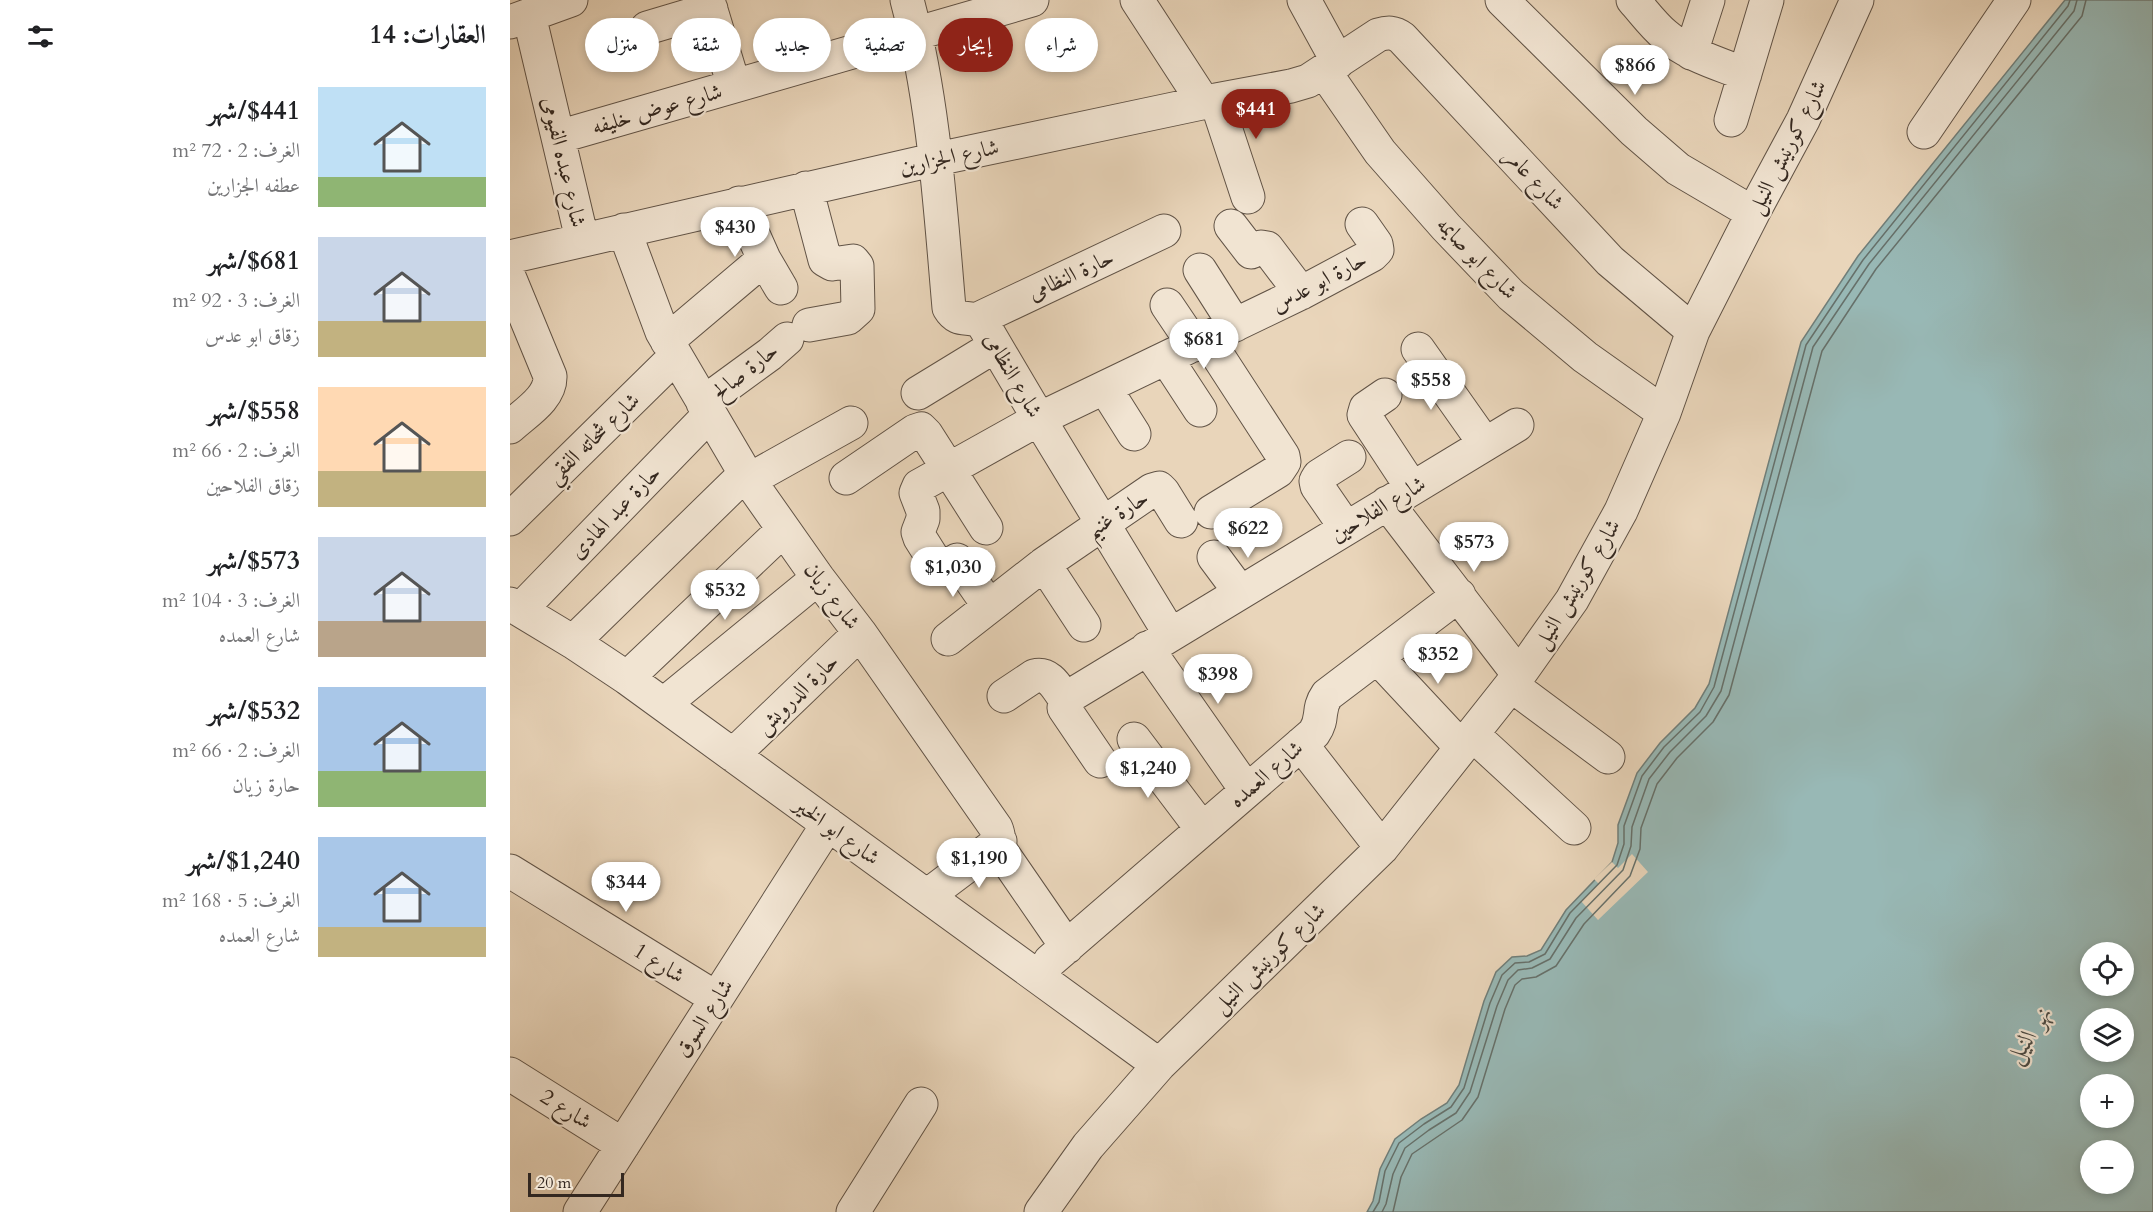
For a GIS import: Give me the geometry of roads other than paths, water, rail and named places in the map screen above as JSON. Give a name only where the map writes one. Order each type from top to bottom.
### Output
[{"type":"street","points":[[519,19],[571,0]]},
{"type":"street","name":"شارع النظامى","points":[[907,0],[912,18]]},
{"type":"street","points":[[1137,0],[1210,101],[1248,197]]},
{"type":"street","name":"شارع ابو صايمه","points":[[1304,0],[1331,66],[1380,152],[1510,295],[1585,357],[1664,413]]},
{"type":"street","points":[[1502,0],[1634,131],[1678,169],[1753,213]]},
{"type":"street","points":[[1633,0],[1663,34],[1691,53],[1745,74]]},
{"type":"street","points":[[1691,53],[1708,0]]},
{"type":"street","points":[[1731,120],[1767,0]]},
{"type":"street","name":"شارع كورنيش النيل","points":[[1041,1212],[1088,1146],[1159,1065],[1382,848],[1515,680],[1577,590],[1621,511],[1664,413],[1693,331],[1803,120],[1857,0]]},
{"type":"street","points":[[1924,132],[2014,0]]},
{"type":"street","name":"شارع عوض خليفه","points":[[926,30],[1024,1]]},
{"type":"street","points":[[659,24],[709,5],[734,86]]},
{"type":"street","name":"شارع عبده الفيومى","points":[[519,19],[558,137],[582,239]]},
{"type":"street","name":"شارع عامر","points":[[1378,34],[1395,33],[1402,38],[1610,261],[1693,331]]},
{"type":"street","name":"شارع الجزارين","points":[[510,257],[937,159],[1210,101],[1292,86],[1308,81],[1378,34]]},
{"type":"street","name":"شارع عوض خليفه","points":[[558,137],[843,54]]},
{"type":"street","name":"شارع النظامى","points":[[922,72],[937,159],[949,308],[953,315],[986,333],[1102,523],[1159,641],[1247,791]]},
{"type":"street","name":"حارة صالح","points":[[707,409],[798,332],[849,318],[858,309],[857,266],[853,261],[832,264],[825,260],[806,188]]},
{"type":"street","points":[[739,203],[764,259],[781,288]]},
{"type":"street","name":"حارة ابو عدس","points":[[989,606],[947,562],[920,538],[918,532],[923,519],[923,511],[916,493],[919,486],[1039,420],[1301,293],[1341,256],[1372,255],[1377,250],[1376,244],[1362,224]]},
{"type":"street","points":[[1231,226],[1251,252],[1261,247],[1267,248],[1301,293]]},
{"type":"street","name":"شارع زيان","points":[[624,230],[662,332],[747,477],[783,530],[860,633],[996,828],[1000,849],[1066,947]]},
{"type":"street","name":"حارة النظامى","points":[[918,393],[986,333],[1164,231]]},
{"type":"street","points":[[672,348],[764,259]]},
{"type":"street","points":[[1200,270],[1200,410]]},
{"type":"street","points":[[510,279],[550,376],[550,384],[547,392],[510,427]]},
{"type":"street","points":[[1167,305],[1200,342]]},
{"type":"street","name":"حارة غنيم","points":[[948,639],[1044,564],[1152,490],[1159,488],[1196,517],[1278,471],[1284,462],[1283,456],[1200,342]]},
{"type":"street","name":"شارع شحاته الفقي","points":[[510,519],[672,348]]},
{"type":"street","points":[[1418,349],[1485,444]]},
{"type":"street","points":[[1105,388],[1134,434]]},
{"type":"street","points":[[1385,395],[1366,408],[1364,415],[1400,495],[1459,595],[1515,680],[1608,757]]},
{"type":"street","name":"حارة عبد الهادى","points":[[515,607],[707,409]]},
{"type":"street","points":[[573,642],[747,477],[851,423]]},
{"type":"street","name":"شارع الفلاحين","points":[[1065,699],[1517,425]]},
{"type":"street","points":[[846,478],[921,429],[986,528]]},
{"type":"street","points":[[1346,528],[1317,486],[1316,481],[1319,476],[1349,457]]},
{"type":"street","points":[[627,678],[783,530]]},
{"type":"street","points":[[1214,557],[1240,592]]},
{"type":"street","points":[[1044,564],[1084,625]]},
{"type":"street","points":[[664,704],[818,578]]},
{"type":"street","name":"شارع العمده","points":[[1035,974],[1314,733],[1320,724],[1321,704],[1327,695],[1459,595]]},
{"type":"street","name":"شارع ابو الخير","points":[[515,607],[573,642],[664,704],[1159,1065]]},
{"type":"street","name":"حارة الدرويش","points":[[733,755],[860,633]]},
{"type":"street","points":[[1377,657],[1466,741],[1574,828]]},
{"type":"street","points":[[1004,696],[1034,676],[1045,675],[1065,699],[1064,708],[1100,761]]},
{"type":"street","points":[[1134,739],[1202,829]]},
{"type":"street","points":[[1301,744],[1382,848]]},
{"type":"street","name":"شارع السوق","points":[[580,1212],[828,824]]},
{"type":"street","points":[[927,896],[1000,841]]},
{"type":"street","name":"شارع 1","points":[[510,871],[716,998]]},
{"type":"street","name":"شارع 2","points":[[510,1074],[623,1145]]},
{"type":"street","points":[[853,1212],[921,1104]]},
{"type":"water","name":"نهر النيل","points":[[2065,0],[2153,0],[2153,1212],[1367,1212],[1373,1201],[1380,1169],[1395,1139],[1447,1103],[1459,1085],[1484,1001],[1496,972],[1512,957],[1527,956],[1541,950],[1566,910],[1612,862],[1618,843],[1618,825],[1637,773],[1660,743],[1695,708],[1709,684],[1801,342],[1858,256]]}]
